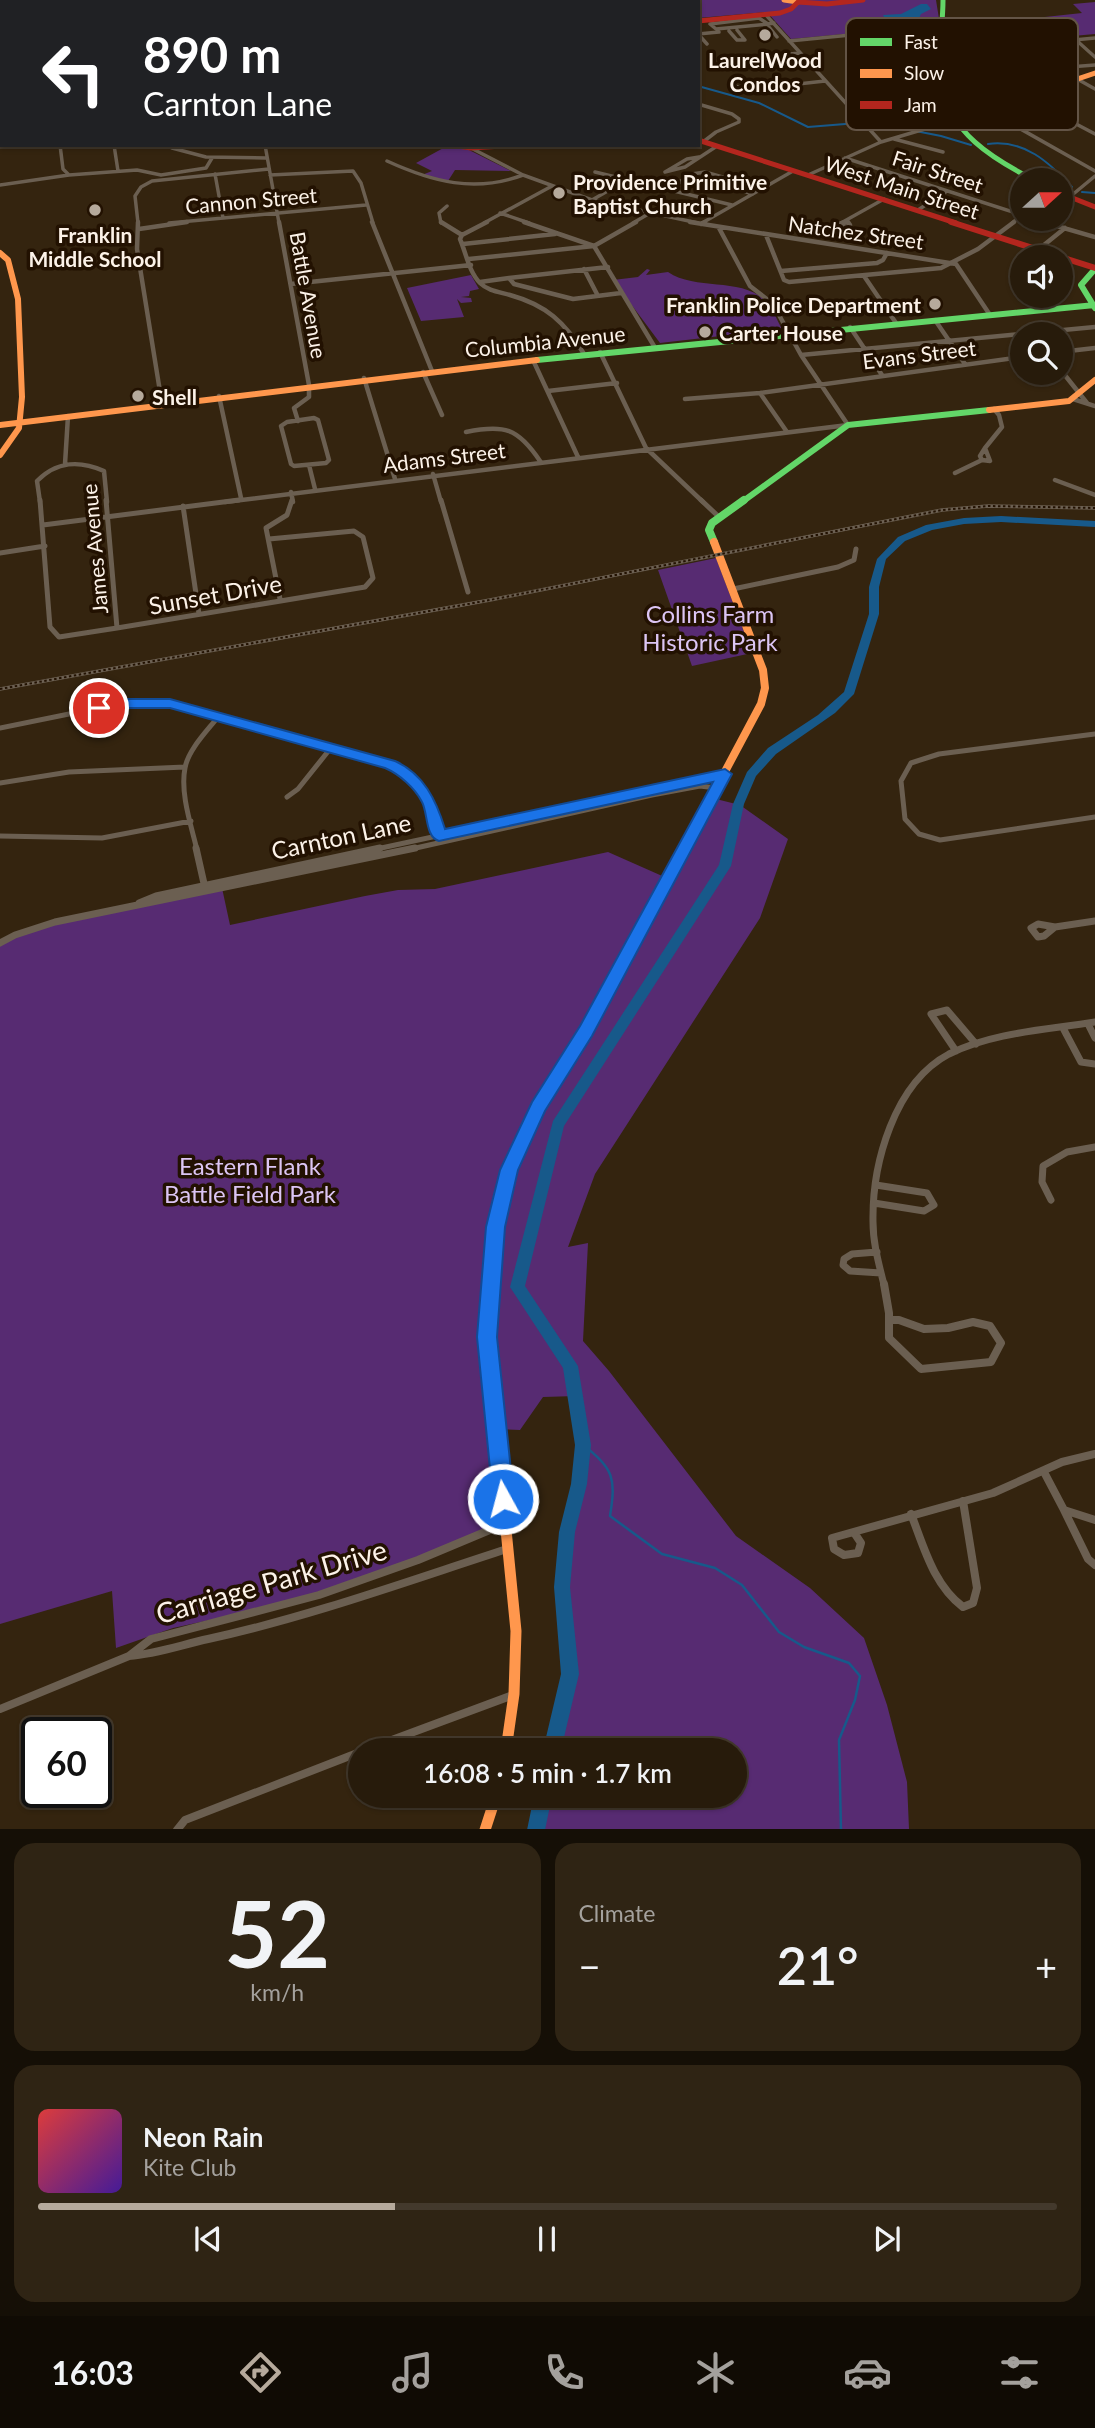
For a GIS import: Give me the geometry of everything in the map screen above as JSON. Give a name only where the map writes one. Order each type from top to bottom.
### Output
[{"type":"main road","points":[[784,0],[827,4],[863,0]]},
{"type":"main road","points":[[943,0],[944,18]]},
{"type":"main road","points":[[700,21],[771,23],[798,2]]},
{"type":"main road","points":[[1078,78],[1095,73]]},
{"type":"main road","points":[[964,130],[977,144],[1015,168]]},
{"type":"main road","name":"West Main Street","points":[[701,141],[1026,245]]},
{"type":"main road","points":[[464,147],[486,152],[505,147]]},
{"type":"main road","points":[[1073,199],[1095,207]]},
{"type":"main road","points":[[0,253],[8,260],[18,299],[20,423],[0,455]]},
{"type":"main road","name":"West Main Street","points":[[1073,261],[1095,269]]},
{"type":"main road","points":[[1094,306],[1081,285],[1095,269]]},
{"type":"main road","name":"Columbia Avenue","points":[[0,425],[309,385],[654,346],[1094,306]]},
{"type":"main road","points":[[508,1738],[514,1694],[516,1631],[487,1337],[496,1227],[507,1180],[538,1107],[586,1031],[761,704],[765,688],[763,670],[709,530],[719,517],[848,425],[994,409],[1077,396],[1095,380]]},
{"type":"main road","points":[[485,1829],[492,1808]]},
{"type":"street","points":[[771,23],[716,29],[710,24],[759,19],[771,23],[846,104]]},
{"type":"street","points":[[700,34],[771,23]]},
{"type":"street","points":[[771,23],[777,37]]},
{"type":"street","points":[[729,31],[737,40],[745,40],[737,30]]},
{"type":"street","points":[[789,41],[846,35]]},
{"type":"street","points":[[700,39],[707,44]]},
{"type":"street","points":[[1078,42],[1095,57]]},
{"type":"street","points":[[721,61],[800,53]]},
{"type":"street","points":[[1078,80],[1095,89]]},
{"type":"street","points":[[732,84],[744,90],[825,81]]},
{"type":"street","points":[[700,105],[732,114],[739,119],[739,122],[701,141]]},
{"type":"street","points":[[1078,125],[1095,134]]},
{"type":"street","points":[[870,130],[881,142]]},
{"type":"street","points":[[808,175],[881,142],[919,130]]},
{"type":"street","points":[[1022,130],[1095,173],[1073,190]]},
{"type":"street","points":[[892,139],[943,152]]},
{"type":"street","points":[[699,157],[687,159],[665,172],[671,173],[699,157],[717,146]]},
{"type":"street","points":[[60,147],[63,169],[69,175]]},
{"type":"street","points":[[115,147],[118,171]]},
{"type":"street","name":"Battle Avenue","points":[[265,147],[309,385]]},
{"type":"street","points":[[172,148],[212,158],[266,158]]},
{"type":"street","name":"Natchez Street","points":[[486,152],[523,174],[592,200],[719,228],[956,264]]},
{"type":"street","points":[[0,185],[118,171],[137,170],[161,175],[195,171],[206,168],[212,158]]},
{"type":"street","name":"Fair Street","points":[[845,158],[1010,211]]},
{"type":"street","points":[[387,160],[429,179],[464,185],[492,185],[523,174]]},
{"type":"street","points":[[730,187],[733,180],[705,170],[698,170],[679,182],[716,191],[730,187],[753,194]]},
{"type":"street","points":[[162,404],[137,249],[139,229],[135,196],[145,184],[163,179],[215,174],[353,171],[361,183],[366,205],[395,275],[442,415]]},
{"type":"street","points":[[701,224],[793,171]]},
{"type":"street","points":[[595,172],[732,205]]},
{"type":"street","points":[[215,174],[223,217]]},
{"type":"street","points":[[592,200],[625,181]]},
{"type":"street","points":[[552,187],[500,213],[462,235],[460,239],[480,282],[490,289],[540,304],[555,313],[567,325],[584,354]]},
{"type":"street","points":[[918,210],[947,191]]},
{"type":"street","points":[[848,222],[856,214],[884,199]]},
{"type":"street","name":"Cannon Street","points":[[139,229],[143,226],[223,217],[366,205]]},
{"type":"street","points":[[447,206],[439,213],[441,224],[462,235]]},
{"type":"street","points":[[500,213],[594,246],[654,346]]},
{"type":"street","points":[[469,259],[594,246],[650,213]]},
{"type":"street","points":[[766,235],[784,280],[789,282],[928,271],[956,264],[1010,225]]},
{"type":"street","points":[[719,228],[750,286],[773,304],[801,355],[848,425]]},
{"type":"street","points":[[1073,230],[1095,237]]},
{"type":"street","points":[[1044,245],[1061,231]]},
{"type":"street","points":[[463,244],[557,234]]},
{"type":"street","points":[[781,271],[877,263],[883,260],[887,253]]},
{"type":"street","points":[[956,264],[990,314]]},
{"type":"street","points":[[291,284],[471,265]]},
{"type":"street","points":[[480,282],[608,267]]},
{"type":"street","points":[[584,269],[598,296]]},
{"type":"street","points":[[864,276],[896,323]]},
{"type":"street","points":[[509,278],[514,284],[573,299],[621,293]]},
{"type":"street","points":[[935,320],[965,364]]},
{"type":"street","points":[[850,327],[882,375]]},
{"type":"street","points":[[1073,329],[1095,327]]},
{"type":"street","points":[[801,355],[1010,335]]},
{"type":"street","points":[[1073,351],[1095,348]]},
{"type":"street","points":[[600,352],[646,448],[719,517]]},
{"type":"street","name":"Evans Street","points":[[685,399],[760,393],[1010,358]]},
{"type":"street","points":[[533,360],[578,457]]},
{"type":"street","points":[[364,379],[395,479]]},
{"type":"street","points":[[548,391],[617,383]]},
{"type":"street","points":[[298,421],[294,408],[309,397],[309,385]]},
{"type":"street","points":[[1070,385],[1077,396],[1095,406]]},
{"type":"street","points":[[760,393],[788,432]]},
{"type":"street","points":[[219,396],[241,498]]},
{"type":"street","points":[[982,460],[980,456],[1002,427],[999,415],[994,409]]},
{"type":"street","name":"James Avenue","points":[[68,416],[65,464],[89,463],[104,471],[117,629]]},
{"type":"street","points":[[318,420],[329,460],[309,466],[298,467],[291,464],[281,426],[298,421],[318,420]]},
{"type":"street","name":"Adams Street","points":[[43,525],[433,474],[848,425]]},
{"type":"street","points":[[466,432],[488,427],[508,427],[526,439],[540,461]]},
{"type":"street","points":[[955,473],[982,460],[992,460],[985,448]]},
{"type":"street","points":[[0,553],[45,547],[37,481],[47,469],[65,464]]},
{"type":"street","points":[[309,466],[315,489]]},
{"type":"street","points":[[433,474],[468,592]]},
{"type":"street","points":[[1055,480],[1095,495]]},
{"type":"street","points":[[279,599],[266,528],[287,515],[293,503],[290,492]]},
{"type":"street","points":[[183,506],[199,614]]},
{"type":"street","name":"Sunset Drive","points":[[45,547],[50,627],[59,637],[365,587],[373,578],[363,537],[354,531],[269,539]]},
{"type":"street","points":[[733,589],[838,567],[854,560],[856,549]]},
{"type":"street","points":[[0,727],[123,704],[170,704],[390,764],[403,770],[428,799],[440,838]]},
{"type":"street","points":[[206,888],[187,804],[186,767],[200,739],[218,717]]},
{"type":"street","points":[[1095,734],[939,754],[911,763],[901,781],[905,820],[919,834],[940,840],[1095,817]]},
{"type":"street","points":[[288,797],[298,789],[330,749]]},
{"type":"street","points":[[0,783],[19,778],[108,768],[186,767]]},
{"type":"street","name":"Carnton Lane","points":[[440,838],[725,774]]},
{"type":"street","name":"Carnton Lane","points":[[0,943],[9,937],[35,929],[206,888],[670,791],[700,786],[716,788]]},
{"type":"street","points":[[0,836],[102,838],[191,821]]},
{"type":"street","points":[[1055,927],[1095,920]]},
{"type":"street","points":[[957,1051],[934,1022],[931,1014],[934,1012],[947,1010],[976,1044]]},
{"type":"street","points":[[891,1320],[899,1320],[924,1329],[947,1328],[972,1322],[989,1326],[1001,1343],[990,1362],[921,1369],[889,1338],[891,1320],[877,1252],[874,1203],[881,1152],[913,1085],[931,1066],[976,1044],[1091,1023],[1095,1038]]},
{"type":"street","points":[[1063,1028],[1081,1062],[1095,1064]]},
{"type":"street","points":[[1051,1200],[1042,1182],[1043,1166],[1061,1152],[1095,1147]]},
{"type":"street","points":[[874,1203],[924,1211],[934,1205],[927,1193],[876,1185]]},
{"type":"street","points":[[877,1252],[852,1254],[844,1259],[843,1265],[850,1271],[881,1273]]},
{"type":"street","points":[[855,1534],[911,1514],[993,1493],[1062,1462],[1095,1454]]},
{"type":"street","points":[[1044,1472],[1088,1559],[1095,1565]]},
{"type":"street","points":[[911,1514],[943,1588],[953,1602],[963,1607],[973,1603],[976,1588],[963,1501]]},
{"type":"street","points":[[1063,1510],[1095,1520]]},
{"type":"street","name":"Carriage Park Drive","points":[[0,1709],[129,1656],[151,1639],[275,1608],[342,1587],[418,1560],[506,1523]]},
{"type":"street","name":"Carriage Park Drive","points":[[129,1656],[154,1654],[192,1642],[271,1625],[509,1549]]},
{"type":"street","points":[[342,1587],[345,1600]]},
{"type":"street","points":[[191,1627],[192,1642]]},
{"type":"street","points":[[397,1738],[514,1694]]},
{"type":"street","points":[[177,1829],[185,1820],[220,1805],[348,1757]]},
{"type":"green space","points":[[700,0],[936,0],[939,18],[846,18],[846,34],[791,39],[767,12],[700,18]]},
{"type":"green space","points":[[1095,2],[1095,34],[1078,36],[1078,18],[1036,18],[1082,13],[1073,4]]},
{"type":"green space","points":[[445,147],[452,147],[469,150],[511,171],[455,170],[448,181],[422,175],[432,171],[416,163]]},
{"type":"green space","points":[[647,269],[650,270],[646,275],[668,272],[691,281],[731,286],[755,293],[768,303],[782,329],[660,343],[613,280],[638,277]]},
{"type":"green space","points":[[471,275],[479,289],[470,291],[469,296],[461,297],[471,298],[472,302],[461,303],[457,299],[464,317],[421,321],[407,288]]},
{"type":"green space","name":"Collins Farm Historic Park","points":[[716,558],[752,653],[692,666],[658,570]]},
{"type":"green space","name":"Eastern Flank Battle Field Park","points":[[712,798],[740,805],[788,839],[760,918],[595,1174],[568,1247],[588,1243],[583,1341],[736,1536],[810,1588],[864,1638],[887,1705],[907,1782],[909,1829],[536,1829],[540,1808],[747,1808],[747,1738],[555,1738],[570,1674],[562,1587],[567,1532],[579,1484],[583,1445],[577,1396],[543,1397],[520,1430],[495,1429],[492,1402],[484,1403],[494,1525],[436,1551],[284,1604],[173,1628],[116,1648],[112,1591],[0,1624],[0,943],[35,929],[222,888],[230,925],[398,890],[435,889],[608,852],[669,879]]},
{"type":"water","points":[[921,4],[927,4],[931,9],[919,18],[884,18],[883,15],[901,14]]},
{"type":"waterway","points":[[700,87],[759,103],[808,127],[846,124]]},
{"type":"waterway","points":[[911,130],[971,145]]},
{"type":"waterway","points":[[988,144],[1001,143],[1024,149],[1053,168]]},
{"type":"waterway","points":[[1082,192],[1095,193]]},
{"type":"waterway","points":[[555,1738],[570,1674],[562,1587],[567,1532],[579,1484],[583,1445],[570,1366],[517,1287],[558,1125],[725,866],[734,820],[751,775],[772,751],[822,718],[849,694],[874,614],[874,587],[881,559],[901,539],[930,527],[964,521],[1001,519],[1095,524]]},
{"type":"waterway","points":[[583,1445],[601,1461],[610,1475],[613,1493],[610,1516],[662,1554],[715,1568],[742,1585],[779,1632],[804,1647],[849,1663],[860,1676],[855,1700],[839,1740],[841,1829]]},
{"type":"waterway","points":[[536,1829],[541,1808]]},
{"type":"railway","points":[[0,689],[490,600],[942,510],[988,506],[1095,508]]},
{"type":"traffic: fast","points":[[943,0],[943,18]]},
{"type":"traffic: fast","points":[[963,130],[988,153],[1012,168]]},
{"type":"traffic: fast","points":[[1095,269],[1081,285],[1095,308]]},
{"type":"traffic: fast","points":[[537,360],[1095,305]]},
{"type":"traffic: fast","points":[[714,542],[709,530],[712,523],[848,425],[989,410]]},
{"type":"traffic: fast","points":[[502,1199],[521,1142],[538,1107],[586,1031],[688,841]]},
{"type":"traffic: slow","points":[[784,0],[798,2]]},
{"type":"traffic: slow","points":[[1078,79],[1095,73]]},
{"type":"traffic: slow","points":[[0,253],[8,260],[18,299],[22,397],[19,428],[0,455]]},
{"type":"traffic: slow","points":[[0,425],[537,360]]},
{"type":"traffic: slow","points":[[989,410],[1069,401],[1095,380]]},
{"type":"traffic: slow","points":[[688,841],[761,704],[765,688],[763,670],[714,542]]},
{"type":"traffic: slow","points":[[502,1199],[490,1279],[487,1337],[516,1631],[514,1694],[508,1738]]},
{"type":"traffic: slow","points":[[485,1829],[492,1808]]},
{"type":"traffic: jam","points":[[700,21],[780,13],[791,9],[798,2],[827,4],[863,0]]},
{"type":"traffic: jam","points":[[700,141],[1095,268]]},
{"type":"traffic: jam","points":[[464,147],[487,147]]},
{"type":"traffic: jam","points":[[1073,198],[1095,207]]},
{"type":"place","name":"LaurelWood Condos","points":[[765,35]]},
{"type":"place","name":"Providence Primitive Baptist Church","points":[[559,193]]},
{"type":"place","name":"Franklin Middle School","points":[[95,210]]},
{"type":"place","name":"Franklin Police Department","points":[[935,304]]},
{"type":"place","name":"Carter House","points":[[705,332]]},
{"type":"place","name":"Shell","points":[[138,396]]},
{"type":"route","points":[[99,708],[123,704],[170,704],[390,764],[403,770],[428,799],[439,835],[725,774],[586,1031],[564,1070],[538,1107],[509,1170],[496,1227],[487,1337],[503,1499]]}]
